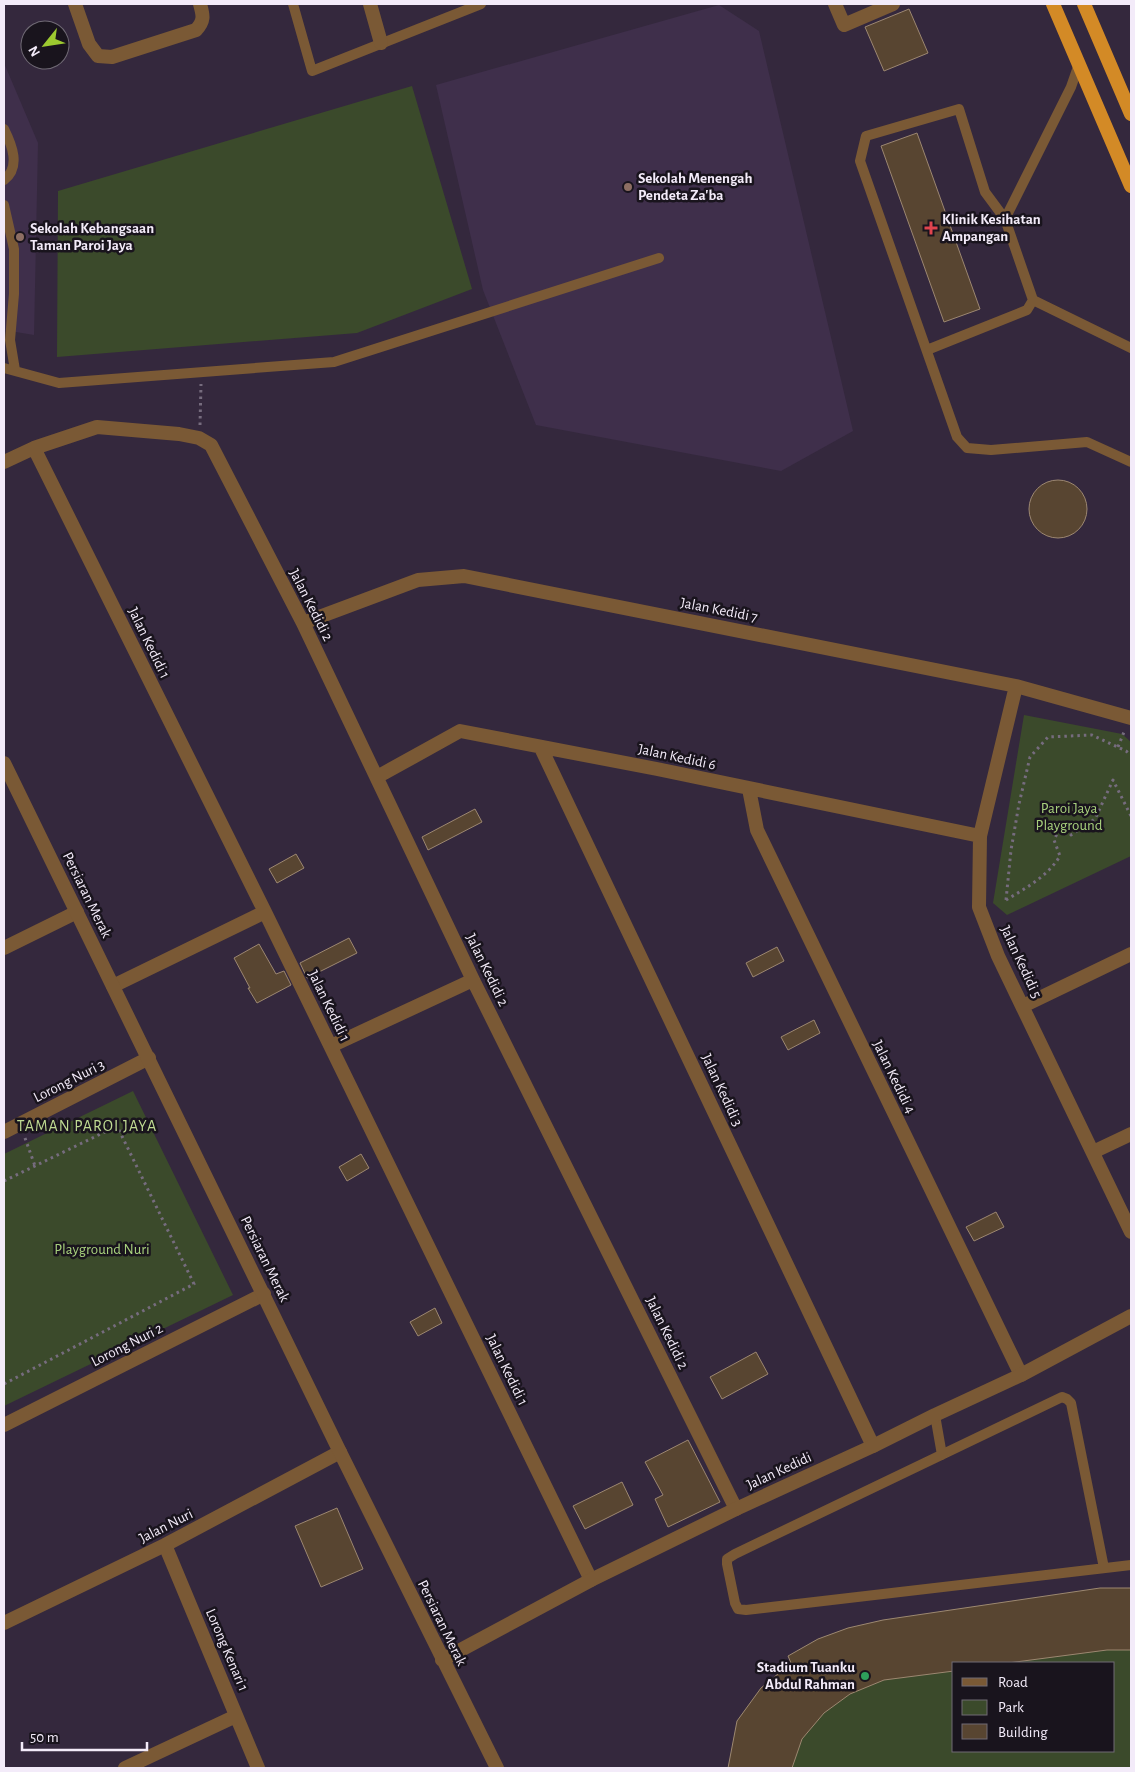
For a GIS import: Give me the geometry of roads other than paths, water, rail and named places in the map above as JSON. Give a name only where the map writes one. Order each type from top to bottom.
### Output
[{"type":"highway","points":[[1053,4],[1131,186]]},
{"type":"highway","points":[[1084,4],[1131,114]]},
{"type":"street","points":[[75,4],[89,44],[98,56],[112,57],[196,30],[202,24],[203,14],[200,4]]},
{"type":"street","points":[[370,4],[382,43]]},
{"type":"street","points":[[836,4],[844,25],[893,4]]},
{"type":"street","name":"Jalan Kedidi 2","points":[[34,448],[97,427],[179,434],[205,441],[303,623],[473,980],[736,1508]]},
{"type":"street","points":[[4,462],[34,448]]},
{"type":"street","name":"Jalan Kedidi 1","points":[[34,448],[331,1046],[591,1580]]},
{"type":"street","name":"Jalan Kedidi 7","points":[[303,623],[418,580],[464,576],[1016,686],[1131,718]]},
{"type":"street","name":"Jalan Kedidi 5","points":[[1016,686],[980,836],[979,907],[998,956],[1131,1232]]},
{"type":"street","name":"Jalan Kedidi 6","points":[[377,778],[460,731],[657,769],[980,836]]},
{"type":"street","name":"Jalan Kedidi 3","points":[[541,748],[873,1446]]},
{"type":"street","name":"Persiaran Merak","points":[[4,763],[442,1660],[497,1768]]},
{"type":"street","name":"Jalan Kedidi 4","points":[[749,789],[757,830],[1021,1375]]},
{"type":"street","points":[[4,948],[77,912]]},
{"type":"street","points":[[113,986],[265,912]]},
{"type":"street","points":[[1023,1006],[1131,954]]},
{"type":"street","points":[[331,1046],[473,980]]},
{"type":"street","name":"Lorong Nuri 3","points":[[4,1132],[148,1058]]},
{"type":"street","points":[[1093,1152],[1131,1134]]},
{"type":"street","name":"Lorong Nuri 2","points":[[4,1425],[264,1294]]},
{"type":"street","name":"Jalan Kedidi","points":[[442,1660],[591,1580],[736,1508],[873,1446],[1021,1375],[1131,1316]]},
{"type":"street","name":"Jalan Nuri","points":[[4,1623],[165,1545],[340,1452]]},
{"type":"street","name":"Lorong Kenari 1","points":[[165,1545],[258,1768]]},
{"type":"street","points":[[125,1768],[236,1716]]},
{"type":"lane","points":[[293,4],[312,71],[382,43],[457,8],[481,4]]},
{"type":"lane","points":[[1005,219],[1070,87],[1079,64]]},
{"type":"lane","points":[[927,350],[1027,310],[1032,300],[1005,219],[985,192],[959,109],[866,136],[860,161],[957,438],[967,448],[990,450],[1087,442],[1131,462]]},
{"type":"lane","points":[[4,129],[12,145],[14,166],[9,176],[4,180]]},
{"type":"lane","points":[[4,205],[14,249],[14,294],[10,340],[14,370]]},
{"type":"lane","points":[[4,368],[59,383],[334,362],[659,258]]},
{"type":"lane","points":[[1032,300],[1131,348]]},
{"type":"lane","points":[[1104,1568],[1071,1404],[1062,1397],[727,1559],[735,1603],[738,1609],[746,1610],[1131,1565]]},
{"type":"lane","points":[[935,1415],[942,1455]]},
{"type":"place","name":"Sekolah Menengah Pendeta Za'ba","points":[[628,187]]},
{"type":"place","name":"Klinik Kesihatan Ampangan","points":[[931,228]]},
{"type":"place","name":"Sekolah Kebangsaan Taman Paroi Jaya","points":[[20,237]]},
{"type":"place","name":"Stadium Tuanku Abdul Rahman","points":[[865,1676]]},
{"type":"district","name":"TAMAN PAROI JAYA","points":[[87,1126]]},
{"type":"park label","name":"Paroi Jaya Playground","points":[[1069,816]]},
{"type":"park label","name":"Playground Nuri","points":[[102,1249]]}]
